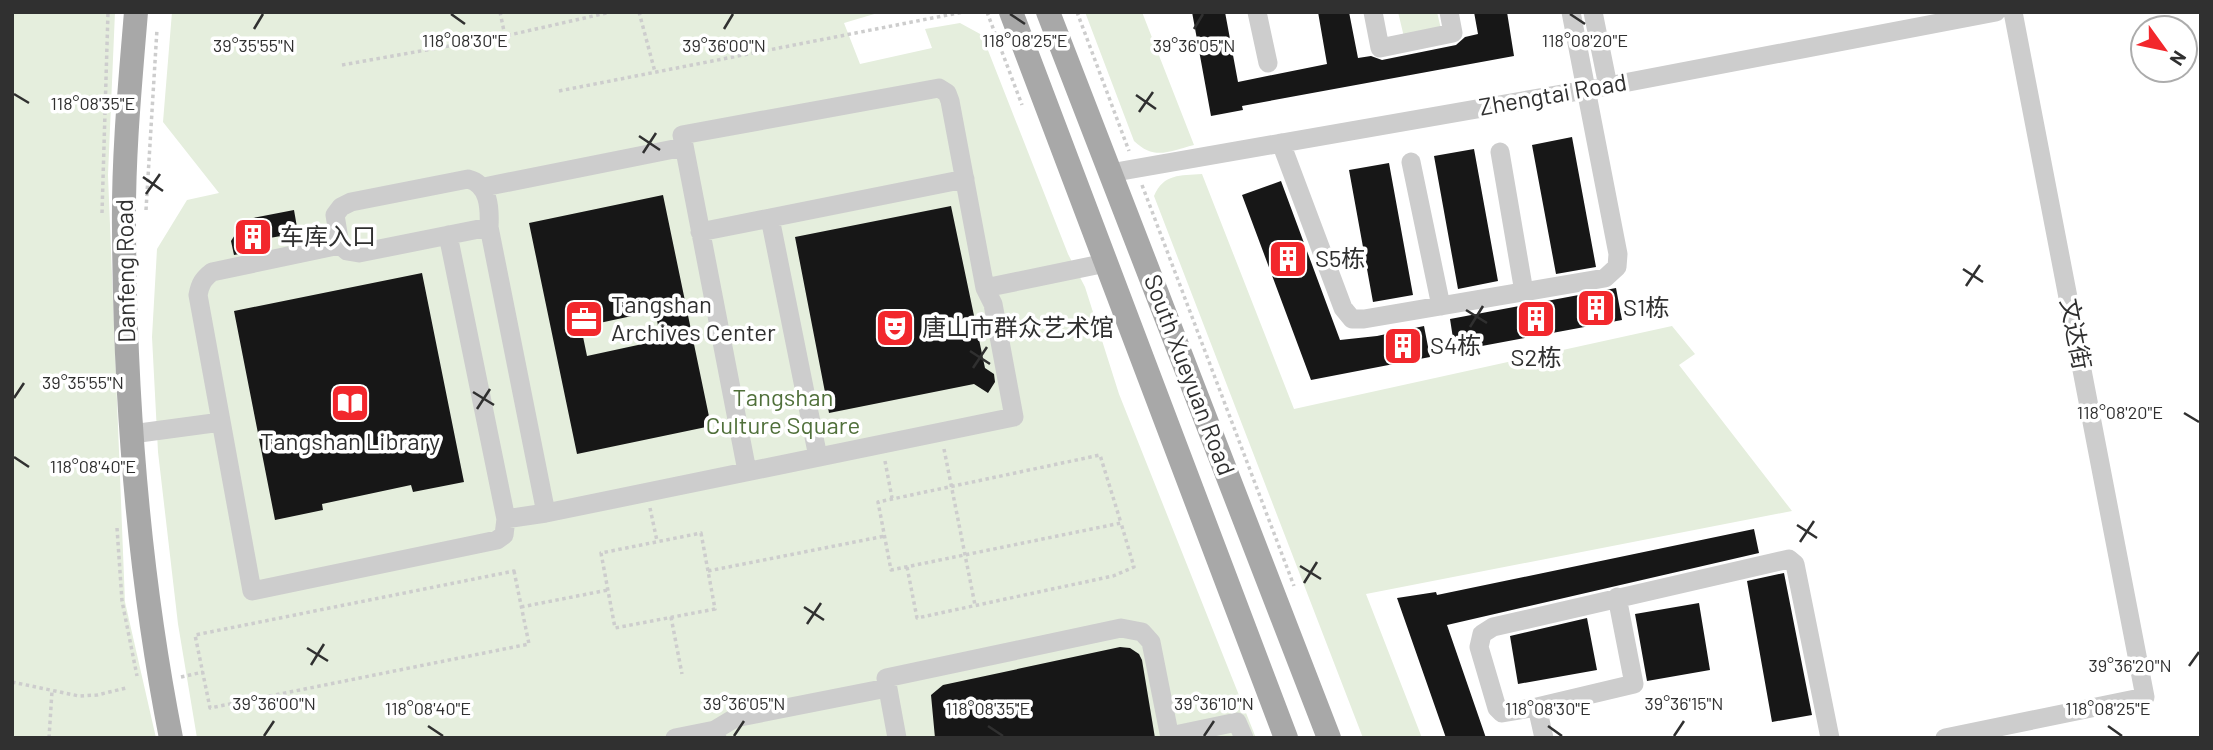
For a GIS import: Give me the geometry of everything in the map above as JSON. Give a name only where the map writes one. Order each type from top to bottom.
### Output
[{"type":"main road","name":"Danfeng Road","points":[[136,12],[127,128],[124,228],[126,336],[141,559],[171,738]]},
{"type":"main road","name":"South Xueyuan Road","points":[[1011,12],[1282,737]]},
{"type":"main road","name":"South Xueyuan Road","points":[[1048,12],[1329,738]]},
{"type":"street","points":[[1257,12],[1268,63]]},
{"type":"street","points":[[1373,12],[1380,48],[1454,33],[1449,12]]},
{"type":"street","points":[[1281,143],[1343,309],[1352,318],[1364,319],[1605,278],[1617,267],[1618,254],[1571,12]]},
{"type":"street","points":[[1593,12],[1608,86]]},
{"type":"street","name":"Zhengtai Road","points":[[1110,173],[1608,86],[1996,12]]},
{"type":"street","name":"文达街","points":[[1945,738],[2145,696],[2013,12]]},
{"type":"street","points":[[506,519],[546,513],[1014,417],[993,304],[985,288],[950,101],[947,93],[939,88],[682,135],[747,471]]},
{"type":"street","points":[[484,187],[684,146]]},
{"type":"street","points":[[1500,152],[1524,292]]},
{"type":"street","points":[[1411,162],[1441,306]]},
{"type":"street","points":[[489,227],[359,253],[347,251],[340,245],[335,215],[341,207],[351,202],[468,179],[477,181],[484,187],[489,227],[546,513]]},
{"type":"street","points":[[701,232],[965,179]]},
{"type":"street","points":[[770,218],[818,457]]},
{"type":"street","points":[[340,245],[212,272],[204,278],[198,295],[252,591],[497,540],[504,535],[506,519],[448,235]]},
{"type":"street","points":[[985,288],[1106,263]]},
{"type":"street","points":[[132,435],[220,422]]},
{"type":"street","points":[[1617,597],[1634,684],[1537,707],[1502,713],[1497,708],[1479,647],[1482,634],[1493,627],[1617,597],[1789,559],[1795,564],[1830,738]]},
{"type":"street","points":[[897,738],[886,678],[1121,628],[1142,632],[1151,642],[1170,737],[1237,722],[1244,738]]},
{"type":"street","points":[[675,738],[716,734],[736,718],[887,688]]},
{"type":"street","points":[[1537,707],[1544,738]]},
{"type":"path","points":[[500,12],[505,36]]},
{"type":"path","points":[[342,65],[505,36],[611,12]]},
{"type":"path","points":[[639,12],[655,72]]},
{"type":"path","points":[[559,91],[962,12]]},
{"type":"path","points":[[1077,12],[1298,596]]},
{"type":"path","points":[[146,219],[157,26]]},
{"type":"path","points":[[944,446],[975,605]]},
{"type":"path","points":[[907,567],[917,618],[1113,576],[1134,566],[1121,523],[1100,455],[878,502],[891,570],[1121,523]]},
{"type":"path","points":[[884,458],[892,499]]},
{"type":"path","points":[[647,492],[657,542]]},
{"type":"path","points":[[701,533],[708,571],[715,609],[615,628],[601,553],[701,533]]},
{"type":"path","points":[[708,571],[885,536]]},
{"type":"path","points":[[514,571],[529,644],[210,708],[203,671],[195,635],[514,571]]},
{"type":"path","points":[[522,607],[608,590]]},
{"type":"path","points":[[671,617],[682,674]]},
{"type":"path","points":[[176,678],[203,671]]},
{"type":"path","points":[[12,682],[79,696],[126,688]]},
{"type":"path","points":[[49,738],[52,691]]},
{"type":"green space","points":[[12,12],[115,12],[108,175],[125,602],[156,738],[12,738]]},
{"type":"green space","name":"Tangshan Culture Square","points":[[172,12],[881,12],[844,23],[860,64],[932,48],[925,29],[960,23],[982,35],[1068,254],[1085,287],[1119,394],[1256,738],[197,738],[178,624],[158,452],[152,337],[157,249],[187,200],[219,193],[163,122]]},
{"type":"green space","points":[[1085,12],[1142,12],[1194,145],[1156,153],[1134,141]]},
{"type":"green space","points":[[1398,12],[1437,12],[1441,29],[1404,37]]},
{"type":"green space","points":[[1202,174],[1294,409],[1672,326],[1695,354],[1679,365],[1792,511],[1366,594],[1422,738],[1363,738],[1154,196],[1168,179]]},
{"type":"building","points":[[1192,12],[1225,12],[1238,82],[1327,64],[1318,12],[1349,12],[1358,58],[1371,56],[1382,60],[1456,45],[1465,37],[1478,34],[1474,12],[1507,12],[1514,56],[1242,106],[1243,110],[1211,116]]},
{"type":"building","points":[[1572,137],[1596,267],[1556,274],[1532,145]]},
{"type":"building","points":[[1474,149],[1498,281],[1458,289],[1434,156]]},
{"type":"building","points":[[1389,163],[1413,295],[1373,302],[1349,170]]},
{"type":"building","points":[[1281,181],[1340,340],[1377,336],[1424,326],[1430,357],[1311,380],[1242,195]]},
{"type":"building","name":"Tangshan Archives Center","points":[[663,195],[711,426],[577,454],[529,223]],"holes":[[[655,311],[661,340],[587,356],[581,327]]]},
{"type":"building","name":"唐山市群众艺术馆","points":[[951,206],[985,368],[994,374],[995,382],[988,393],[974,384],[829,413],[795,237]]},
{"type":"building","name":"车库入口","points":[[294,210],[298,233],[252,241],[254,251],[234,255],[231,241],[248,219]]},
{"type":"building","name":"Tangshan Library","points":[[422,273],[464,482],[413,492],[411,485],[322,504],[323,510],[275,520],[234,311]]},
{"type":"building","points":[[1616,288],[1622,320],[1455,351],[1450,319]]},
{"type":"building","points":[[1754,529],[1759,553],[1447,625],[1486,738],[1446,738],[1397,598],[1436,592],[1437,595]]},
{"type":"building","points":[[1784,573],[1812,715],[1772,722],[1747,581]]},
{"type":"building","points":[[1699,603],[1710,670],[1647,681],[1635,614]]},
{"type":"building","points":[[1587,618],[1597,670],[1518,684],[1510,636]]},
{"type":"building","points":[[1120,647],[1130,648],[1139,654],[1142,660],[1155,738],[935,738],[931,695],[943,685]]},
{"type":"place","name":"车库入口","points":[[253,237]]},
{"type":"place","name":"S5栋","points":[[1288,259]]},
{"type":"place","name":"S1栋","points":[[1596,308]]},
{"type":"place","name":"Tangshan Archives Center","points":[[584,319]]},
{"type":"place","name":"S2栋","points":[[1536,319]]},
{"type":"place","name":"唐山市群众艺术馆","points":[[895,328]]},
{"type":"place","name":"S4栋","points":[[1403,346]]},
{"type":"place","name":"Tangshan Library","points":[[350,403]]}]
